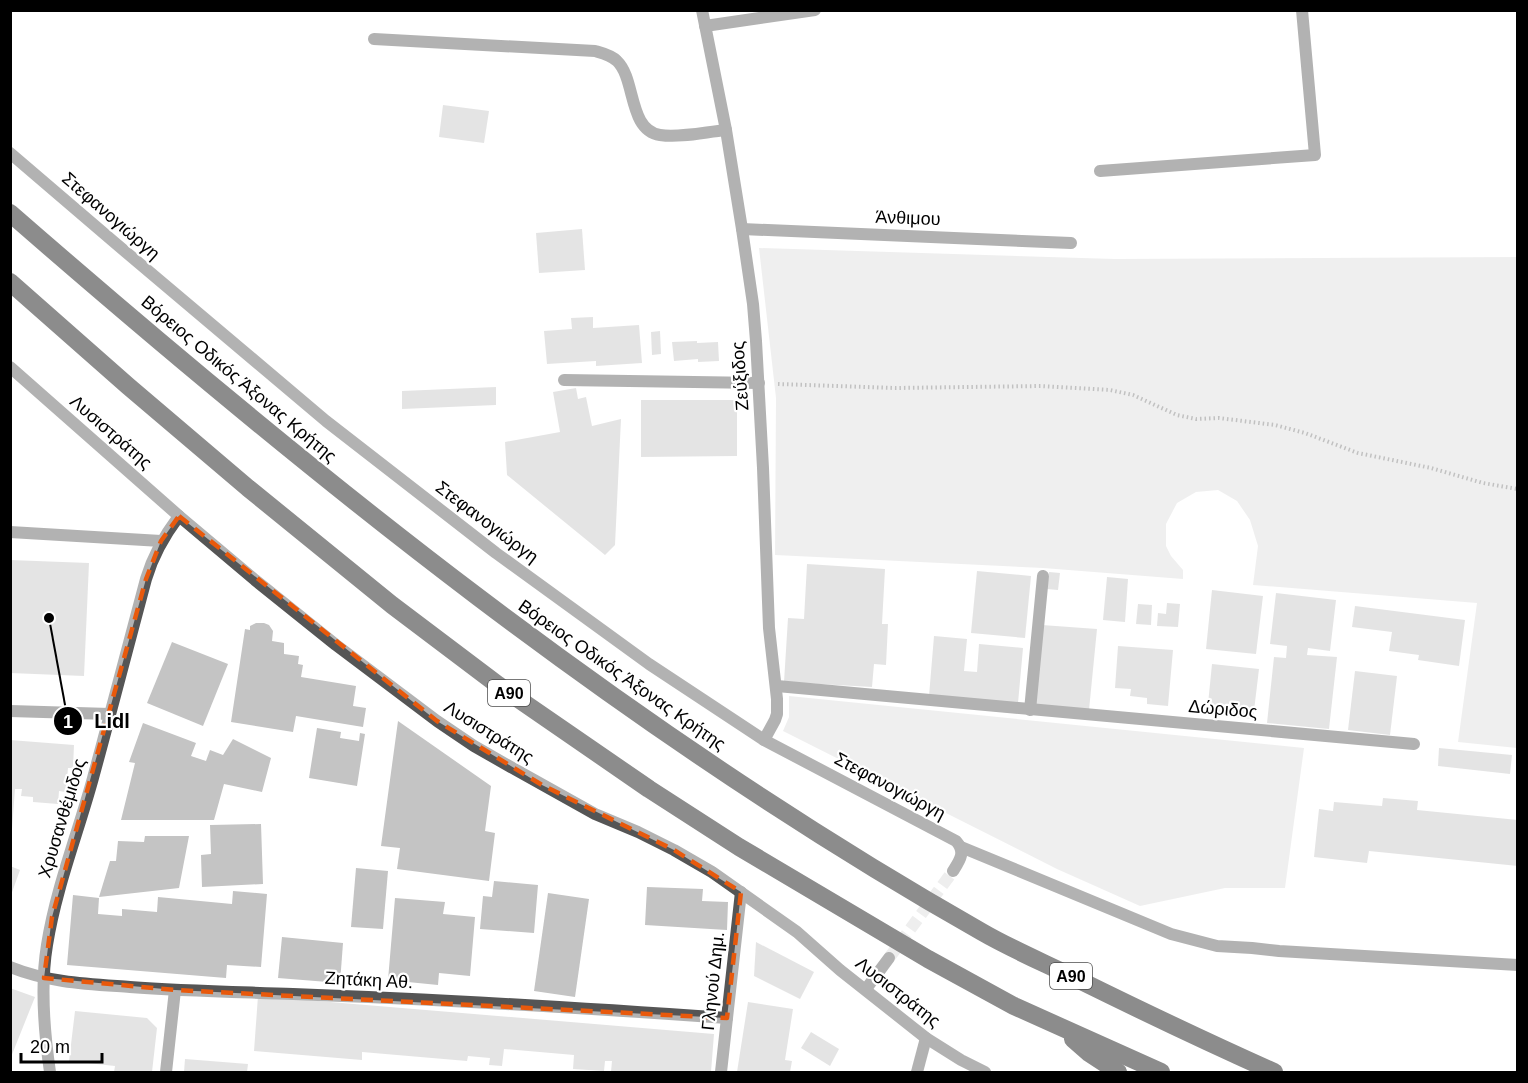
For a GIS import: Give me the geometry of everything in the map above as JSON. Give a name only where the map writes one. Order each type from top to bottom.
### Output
[{"type":"highway","name":"Βόρειος Οδικός Άξονας Κρήτης","points":[[10,213],[344,494],[543,646],[689,749],[873,869],[987,935],[1274,1072]]},
{"type":"highway","name":"Α90","points":[[10,282],[248,488],[392,604],[498,685],[649,789],[739,847],[928,959],[1014,1006],[1161,1072]]},
{"type":"highway","points":[[1061,1028],[1089,1053],[1118,1072]]},
{"type":"street","name":"Ζεύξιδος","points":[[702,10],[726,130],[753,304],[759,383],[768,618],[777,686],[777,714],[764,740]]},
{"type":"street","points":[[705,26],[815,10]]},
{"type":"street","points":[[1100,171],[1315,155],[1302,10]]},
{"type":"street","points":[[374,39],[596,51],[617,61],[624,72],[638,117],[646,128],[657,135],[672,136],[726,130]]},
{"type":"street","name":"Στεφανογιώργη","points":[[10,153],[326,421],[496,554],[649,664],[764,740],[956,841],[961,847],[1171,934],[1217,946],[1518,965]]},
{"type":"street","name":"Άνθιμου","points":[[742,229],[1071,243]]},
{"type":"street","name":"Λυσιστράτης","points":[[10,367],[179,516],[255,580],[385,683],[446,727],[509,766],[595,814],[639,832],[712,872],[775,915],[926,1038],[985,1072]]},
{"type":"street","points":[[564,380],[759,383]]},
{"type":"street","name":"Χρυσανθέμιδος","points":[[50,1072],[44,1014],[44,978],[52,917],[152,559],[161,541],[179,516]]},
{"type":"street","points":[[10,532],[161,541]]},
{"type":"street","points":[[1029,710],[1042,576]]},
{"type":"street","name":"Δώριδος","points":[[777,686],[1414,744]]},
{"type":"street","points":[[10,711],[110,714]]},
{"type":"street","points":[[953,871],[960,861],[961,847]]},
{"type":"street","name":"Γληνού Δημ.","points":[[721,1072],[741,892]]},
{"type":"street","points":[[866,989],[889,958]]},
{"type":"street","name":"Ζητάκη Αθ.","points":[[10,967],[44,978],[76,983],[727,1018]]},
{"type":"street","points":[[166,1072],[175,990]]},
{"type":"street","points":[[917,1072],[926,1038]]},
{"type":"path","points":[[759,383],[895,388],[1041,386],[1110,390],[1133,395],[1177,416],[1196,419],[1220,418],[1275,425],[1305,433],[1358,453],[1431,468],[1483,483],[1518,489]]},
{"type":"highlighted area","points":[[179,516],[437,721],[542,785],[674,850],[741,892],[727,1018],[175,990],[44,978],[52,917],[146,579],[161,541]]},
{"type":"shaded area","points":[[759,248],[1115,259],[1517,257],[1517,748],[1458,742],[1477,603],[1253,585],[1258,546],[1250,520],[1237,501],[1218,490],[1196,492],[1177,503],[1166,524],[1166,546],[1183,570],[1183,579],[1043,568],[775,555],[776,398]]},
{"type":"shaded area","points":[[789,696],[1304,748],[1285,888],[1225,888],[1140,906],[1057,869],[783,731],[789,717]]},
{"type":"building","points":[[443,105],[489,111],[484,143],[439,137]]},
{"type":"building","points":[[582,229],[585,270],[539,273],[536,233]]},
{"type":"building","points":[[593,317],[593,328],[639,325],[642,363],[596,366],[596,361],[547,364],[544,331],[572,329],[571,318]]},
{"type":"building","points":[[660,331],[661,354],[652,355],[651,332]]},
{"type":"building","points":[[697,341],[697,343],[718,342],[719,361],[698,362],[698,359],[674,361],[672,342]]},
{"type":"building","points":[[496,387],[496,405],[402,409],[402,391]]},
{"type":"building","points":[[576,388],[578,399],[586,397],[592,426],[621,419],[615,545],[605,555],[507,475],[505,442],[560,432],[553,392]]},
{"type":"building","points":[[641,400],[737,400],[737,456],[641,457]]},
{"type":"building","points":[[10,560],[89,563],[84,676],[10,673]]},
{"type":"building","points":[[807,564],[885,569],[882,624],[888,624],[886,665],[874,664],[872,687],[784,682],[788,618],[804,619]]},
{"type":"building","points":[[977,571],[1031,576],[1025,638],[971,633]]},
{"type":"building","points":[[1049,572],[1060,573],[1058,590],[1047,589]]},
{"type":"building","points":[[1107,577],[1128,579],[1125,622],[1103,620]]},
{"type":"building","points":[[1212,590],[1263,596],[1256,654],[1206,649]]},
{"type":"building","points":[[1276,593],[1336,600],[1330,651],[1308,648],[1307,655],[1337,657],[1329,729],[1267,723],[1274,657],[1286,658],[1287,646],[1270,644]]},
{"type":"building","points":[[1167,603],[1180,604],[1178,627],[1157,626],[1158,613],[1166,614]]},
{"type":"building","points":[[1138,604],[1152,605],[1151,625],[1136,624]]},
{"type":"building","points":[[1355,606],[1465,620],[1459,666],[1418,660],[1419,655],[1389,651],[1392,632],[1352,627]]},
{"type":"building","points":[[256,623],[269,625],[273,631],[272,641],[284,643],[284,654],[299,656],[298,664],[303,665],[301,677],[356,686],[353,706],[366,708],[363,727],[296,716],[293,732],[231,722],[245,629],[250,630],[250,626]]},
{"type":"building","points":[[1042,625],[1097,629],[1089,710],[1035,705]]},
{"type":"building","points":[[934,636],[967,639],[964,671],[977,672],[979,644],[1023,648],[1018,703],[929,696]]},
{"type":"building","points":[[172,642],[228,664],[203,726],[147,703]]},
{"type":"building","points":[[1118,646],[1173,650],[1168,706],[1147,704],[1147,698],[1130,696],[1131,689],[1115,688]]},
{"type":"building","points":[[1212,664],[1259,669],[1253,719],[1207,714]]},
{"type":"building","points":[[1355,671],[1397,676],[1390,735],[1348,730]]},
{"type":"building","points":[[398,721],[491,786],[485,831],[495,833],[489,881],[397,869],[400,848],[381,846]]},
{"type":"building","points":[[143,723],[196,743],[191,756],[206,761],[210,750],[223,755],[233,739],[271,758],[262,792],[224,784],[214,820],[121,820],[135,763],[129,762]]},
{"type":"building","points":[[317,728],[341,732],[340,738],[359,741],[360,733],[365,734],[357,786],[309,778]]},
{"type":"building","points":[[10,740],[74,745],[73,768],[68,768],[66,792],[59,791],[58,804],[33,802],[33,797],[21,796],[22,789],[15,789],[12,829],[10,828]]},
{"type":"building","points":[[1439,748],[1512,755],[1510,774],[1438,766]]},
{"type":"building","points":[[1383,798],[1418,801],[1417,810],[1518,820],[1518,866],[1369,851],[1367,863],[1314,857],[1319,809],[1333,811],[1334,802],[1382,806]]},
{"type":"building","points":[[261,824],[263,884],[202,887],[201,855],[211,854],[210,825]]},
{"type":"building","points":[[145,836],[189,836],[179,888],[99,897],[110,861],[116,861],[118,841],[144,842]]},
{"type":"building","points":[[10,866],[20,870],[11,895],[10,895]]},
{"type":"building","points":[[356,868],[388,871],[383,929],[351,927]]},
{"type":"building","points":[[494,881],[538,885],[534,933],[480,929],[483,896],[492,897]]},
{"type":"building","points":[[647,887],[703,889],[702,901],[728,902],[727,930],[645,925]]},
{"type":"building","points":[[233,891],[267,894],[261,967],[227,965],[226,978],[67,965],[73,895],[99,898],[98,914],[122,916],[122,909],[157,912],[158,897],[232,904]]},
{"type":"building","points":[[548,893],[589,899],[575,997],[534,991]]},
{"type":"building","points":[[395,898],[445,902],[443,914],[475,917],[470,976],[439,973],[438,985],[388,980]]},
{"type":"building","points":[[282,937],[343,943],[340,983],[278,978]]},
{"type":"building","points":[[756,942],[814,972],[800,999],[754,976]]},
{"type":"building","points":[[10,988],[35,997],[11,1057],[10,1057]]},
{"type":"building","points":[[258,996],[714,1034],[711,1072],[611,1072],[612,1061],[605,1061],[604,1071],[573,1069],[574,1055],[504,1049],[502,1066],[489,1065],[490,1058],[468,1056],[467,1061],[362,1052],[362,1060],[254,1051]]},
{"type":"building","points":[[748,1002],[793,1009],[785,1060],[792,1061],[790,1072],[737,1072]]},
{"type":"building","points":[[75,1011],[147,1018],[157,1028],[152,1072],[114,1072],[115,1066],[69,1061]]},
{"type":"building","points":[[811,1032],[839,1049],[830,1066],[801,1048]]},
{"type":"building","points":[[185,1059],[248,1064],[247,1072],[184,1072]]},
{"type":"tunnel","points":[[889,958],[953,871]]},
{"type":"place","name":"Lidl","points":[[49,618]]}]
